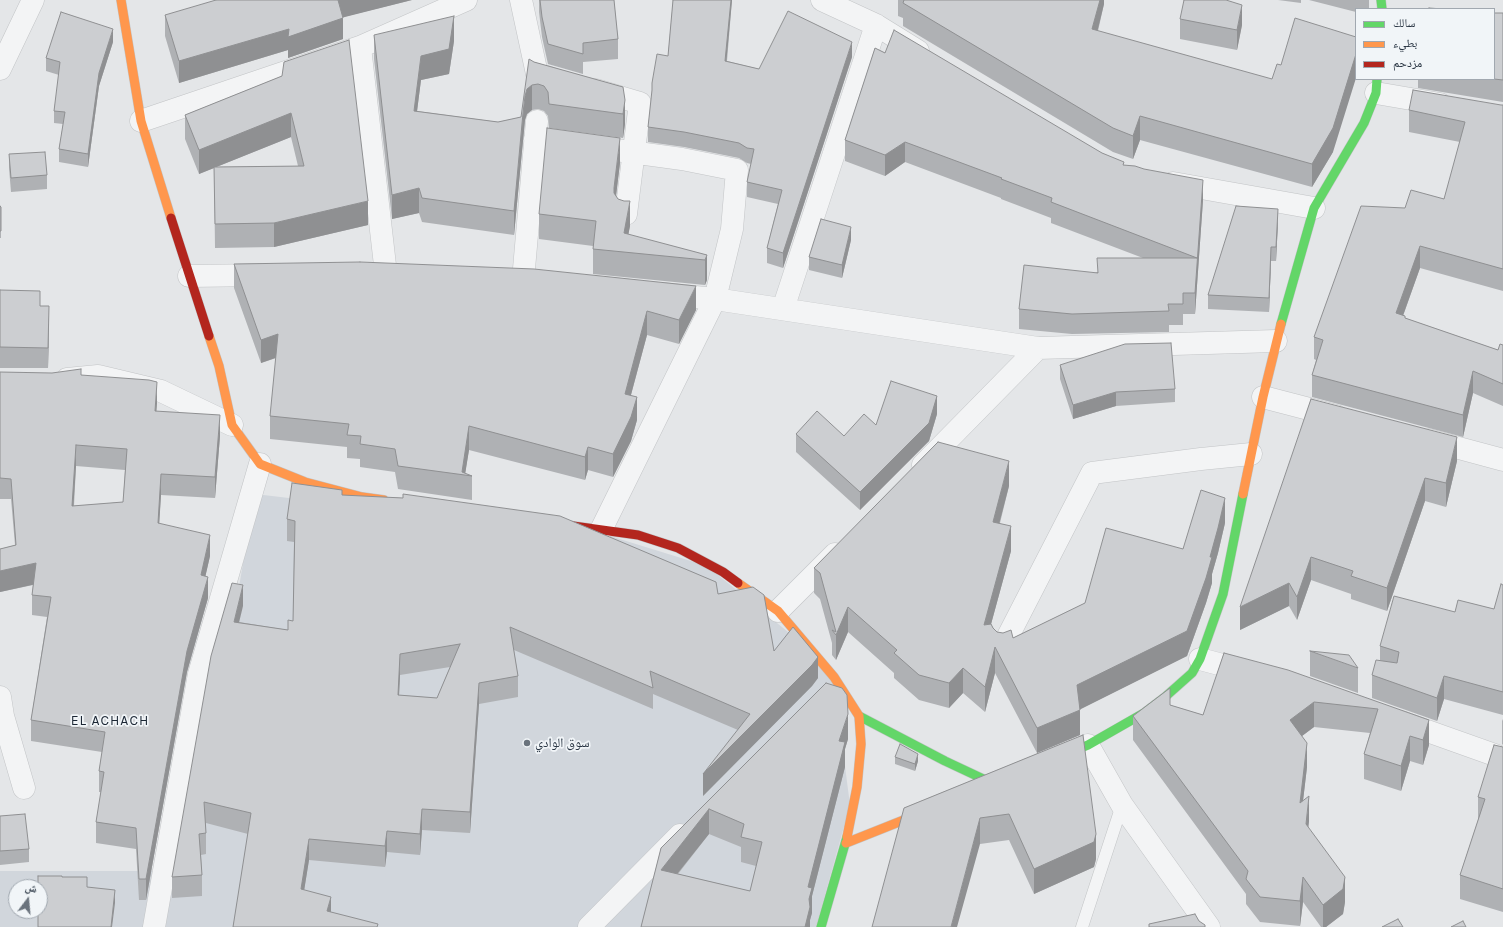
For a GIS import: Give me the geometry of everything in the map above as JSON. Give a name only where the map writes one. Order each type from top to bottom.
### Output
[{"type":"street","points":[[0,69],[33,0]]},
{"type":"street","points":[[121,0],[141,121],[189,276],[219,366],[232,426],[260,464],[305,482],[362,498],[392,502]]},
{"type":"street","points":[[141,121],[360,46],[466,0]]},
{"type":"street","points":[[521,0],[537,74],[640,102],[626,214]]},
{"type":"street","points":[[822,0],[876,25],[937,62]]},
{"type":"street","points":[[783,309],[876,25]]},
{"type":"street","points":[[360,46],[376,274],[409,275]]},
{"type":"street","points":[[1052,760],[1088,745],[1144,713],[1165,698],[1192,673],[1200,659],[1223,594],[1263,397],[1276,341],[1314,208],[1364,122],[1377,86],[1458,107]]},
{"type":"street","points":[[500,279],[533,280],[536,130],[634,152],[682,159],[737,170],[732,229],[715,299],[601,530]]},
{"type":"street","points":[[1153,179],[1314,208]]},
{"type":"street","points":[[189,276],[282,274]]},
{"type":"street","points":[[645,292],[715,299],[1038,348],[1276,341]]},
{"type":"street","points":[[911,477],[1038,348]]},
{"type":"street","points":[[45,381],[98,376],[161,391],[232,426]]},
{"type":"street","points":[[1263,397],[1353,420]]},
{"type":"street","points":[[1413,436],[1503,460]]},
{"type":"street","points":[[1003,646],[1092,473],[1252,454]]},
{"type":"street","points":[[154,927],[199,674],[260,464]]},
{"type":"street","points":[[554,523],[638,535],[678,548],[723,572],[778,611],[828,685],[859,716],[945,761],[998,783],[980,790]]},
{"type":"street","points":[[778,611],[850,538]]},
{"type":"street","points":[[1200,659],[1269,677]]},
{"type":"street","points":[[0,697],[3,716],[24,788]]},
{"type":"street","points":[[821,927],[846,843],[857,787],[860,744],[859,716]]},
{"type":"street","points":[[1386,717],[1503,758]]},
{"type":"street","points":[[1088,745],[1122,805],[1209,927]]},
{"type":"street","points":[[846,843],[938,806]]},
{"type":"street","points":[[588,927],[694,822]]},
{"type":"lane","points":[[1082,927],[1122,805]]},
{"type":"shaded area","name":"سوق الوادي","points":[[255,494],[610,536],[707,566],[804,645],[834,681],[850,805],[816,927],[0,927],[0,871],[190,871]]},
{"type":"building","points":[[216,0],[338,0],[343,18],[288,37],[289,29],[179,61],[165,15]]},
{"type":"building","points":[[540,0],[614,0],[618,39],[583,43],[583,54],[548,44]]},
{"type":"building","points":[[673,0],[731,0],[725,61],[759,69],[788,11],[852,42],[783,253],[767,248],[782,190],[747,182],[754,149],[747,148],[739,143],[684,132],[648,127],[652,83],[657,54],[668,56]]},
{"type":"building","points":[[904,0],[1100,0],[1092,29],[1272,79],[1277,64],[1281,65],[1295,18],[1355,37],[1355,57],[1333,128],[1312,164],[1140,116],[1133,136],[1113,128],[903,3]]},
{"type":"building","points":[[1184,0],[1226,0],[1242,5],[1237,30],[1180,19]]},
{"type":"building","points":[[61,12],[113,29],[99,73],[88,154],[59,149],[65,112],[54,111],[60,62],[46,58]]},
{"type":"building","points":[[1495,13],[1503,13],[1503,80],[1495,79]]},
{"type":"building","points":[[454,16],[449,49],[421,56],[414,111],[498,122],[521,117],[529,59],[534,62],[623,87],[625,100],[623,114],[549,104],[548,92],[544,86],[538,84],[532,85],[527,89],[523,113],[514,211],[422,198],[419,188],[392,195],[374,35]]},
{"type":"building","points":[[894,30],[1102,153],[1124,162],[1123,165],[1135,166],[1203,180],[1195,293],[1183,293],[1183,304],[1168,304],[1169,311],[1072,314],[1019,309],[1024,265],[1098,273],[1097,258],[1197,258],[1051,202],[1052,198],[1001,179],[1002,178],[905,142],[885,155],[845,140],[875,48],[885,53]]},
{"type":"building","points":[[349,40],[368,201],[274,223],[215,224],[214,167],[304,166],[291,113],[199,150],[185,115],[282,76],[284,62]]},
{"type":"building","points":[[1413,90],[1503,105],[1503,269],[1420,246],[1396,313],[1405,316],[1405,318],[1498,350],[1500,344],[1503,345],[1503,384],[1473,371],[1463,415],[1312,375],[1323,340],[1314,337],[1361,206],[1405,208],[1411,190],[1444,199],[1465,122],[1409,110]]},
{"type":"building","points":[[547,128],[620,138],[614,193],[618,199],[630,201],[624,233],[707,255],[705,260],[593,249],[596,221],[539,214]]},
{"type":"building","points":[[45,152],[47,175],[11,178],[9,154]]},
{"type":"building","points":[[0,206],[1,207],[1,231],[0,231]]},
{"type":"building","points":[[1236,206],[1278,209],[1276,247],[1271,247],[1269,298],[1208,295]]},
{"type":"building","points":[[821,219],[851,227],[842,265],[809,257]]},
{"type":"building","points":[[360,262],[534,269],[696,286],[679,320],[647,311],[625,394],[637,397],[631,417],[613,454],[588,447],[585,457],[469,426],[462,472],[472,476],[398,466],[395,449],[360,444],[361,436],[347,435],[349,424],[270,416],[278,334],[261,340],[234,264]]},
{"type":"building","points":[[0,290],[40,291],[40,306],[49,306],[48,348],[0,347]]},
{"type":"building","points":[[1171,343],[1175,389],[1116,392],[1073,405],[1060,365],[1125,344]]},
{"type":"building","points":[[81,369],[81,375],[149,380],[157,382],[155,411],[220,415],[215,477],[161,474],[158,523],[210,535],[201,575],[208,577],[187,651],[146,879],[139,879],[136,828],[96,822],[104,772],[99,771],[105,732],[31,720],[51,597],[32,595],[36,563],[0,571],[0,549],[16,545],[11,479],[0,478],[0,372],[52,373]],"holes":[[[76,445],[127,449],[123,502],[72,506]]]},
{"type":"building","points":[[891,381],[937,396],[929,423],[860,492],[796,434],[817,411],[844,436],[864,414],[876,425]]},
{"type":"building","points":[[1311,399],[1457,437],[1446,483],[1425,478],[1387,588],[1351,576],[1353,571],[1311,557],[1297,597],[1289,583],[1240,607]]},
{"type":"building","points":[[938,442],[1009,461],[993,522],[1011,526],[984,625],[991,624],[997,632],[1003,633],[1011,630],[1013,638],[1085,603],[1106,528],[1183,549],[1201,490],[1225,498],[1206,578],[1187,631],[1077,685],[1080,710],[1037,728],[995,647],[985,687],[963,668],[949,683],[919,675],[894,653],[897,650],[848,607],[836,635],[832,630],[836,632],[820,573],[814,568]]},
{"type":"building","points":[[292,483],[342,490],[342,495],[403,498],[403,494],[560,516],[716,582],[718,594],[753,587],[764,595],[774,651],[793,627],[818,657],[812,665],[703,774],[750,714],[650,671],[653,688],[510,627],[518,676],[479,683],[470,812],[422,809],[420,834],[387,831],[385,846],[309,839],[301,889],[331,897],[327,911],[378,924],[377,927],[233,927],[251,813],[204,802],[206,833],[199,834],[202,875],[172,877],[211,656],[232,583],[243,585],[234,622],[288,630],[288,620],[293,621],[295,521],[287,519]],"holes":[[[460,644],[437,698],[398,695],[400,654]]]},
{"type":"building","points":[[1501,584],[1503,585],[1503,692],[1444,676],[1437,698],[1372,675],[1376,660],[1397,663],[1399,652],[1380,646],[1394,596],[1455,612],[1458,600],[1494,609]]},
{"type":"building","points":[[1310,651],[1349,655],[1358,668]]},
{"type":"building","points":[[1224,653],[1288,670],[1429,720],[1423,740],[1410,736],[1401,766],[1364,754],[1378,709],[1314,702],[1290,720],[1307,743],[1300,803],[1309,796],[1306,824],[1345,877],[1343,889],[1323,905],[1303,877],[1300,901],[1260,897],[1246,879],[1248,871],[1133,716],[1170,688],[1170,705],[1203,715]]},
{"type":"building","points":[[826,683],[842,688],[847,695],[848,714],[839,741],[845,742],[808,887],[812,888],[809,899],[810,907],[805,927],[641,927],[661,848]],"holes":[[[709,809],[744,824],[741,837],[762,842],[750,891],[661,870]]]},
{"type":"building","points":[[1083,735],[1096,834],[1094,842],[1034,869],[1009,814],[980,818],[951,927],[872,927],[904,808]]},
{"type":"building","points":[[900,744],[918,754],[915,764],[895,757]]},
{"type":"building","points":[[1494,745],[1503,747],[1503,889],[1460,875],[1485,799],[1478,797]]},
{"type":"building","points":[[25,814],[29,849],[0,851],[0,816]]},
{"type":"building","points":[[38,876],[87,877],[87,887],[115,890],[111,927],[38,927],[38,919],[48,919],[48,879],[38,879]]},
{"type":"building","points":[[1195,914],[1199,921],[1205,925],[1205,927],[1149,927],[1149,924]]},
{"type":"building","points":[[1398,919],[1403,927],[1382,927]]},
{"type":"building","points":[[1463,921],[1466,927],[1451,927]]},
{"type":"traffic: fast","points":[[1381,0],[1382,8]]},
{"type":"traffic: fast","points":[[1281,324],[1314,208],[1364,123],[1376,93],[1377,80]]},
{"type":"traffic: fast","points":[[1057,758],[1088,745],[1144,713],[1192,673],[1200,659],[1223,594],[1243,494]]},
{"type":"traffic: fast","points":[[859,716],[945,761],[994,784]]},
{"type":"traffic: fast","points":[[821,927],[847,837]]},
{"type":"traffic: slow","points":[[121,0],[141,121],[171,218]]},
{"type":"traffic: slow","points":[[1243,494],[1263,397],[1281,324]]},
{"type":"traffic: slow","points":[[209,336],[219,366],[232,425],[260,464],[305,482],[362,497],[384,500]]},
{"type":"traffic: slow","points":[[738,583],[778,611],[834,677],[859,716],[861,744],[857,787],[847,837]]},
{"type":"traffic: slow","points":[[846,843],[929,810]]},
{"type":"traffic: jam","points":[[171,218],[209,336]]},
{"type":"traffic: jam","points":[[559,524],[638,535],[678,548],[723,572],[738,583]]},
{"type":"place","name":"سوق الوادي","points":[[527,743]]},
{"type":"district","name":"EL ACHACH","points":[[110,721]]}]
